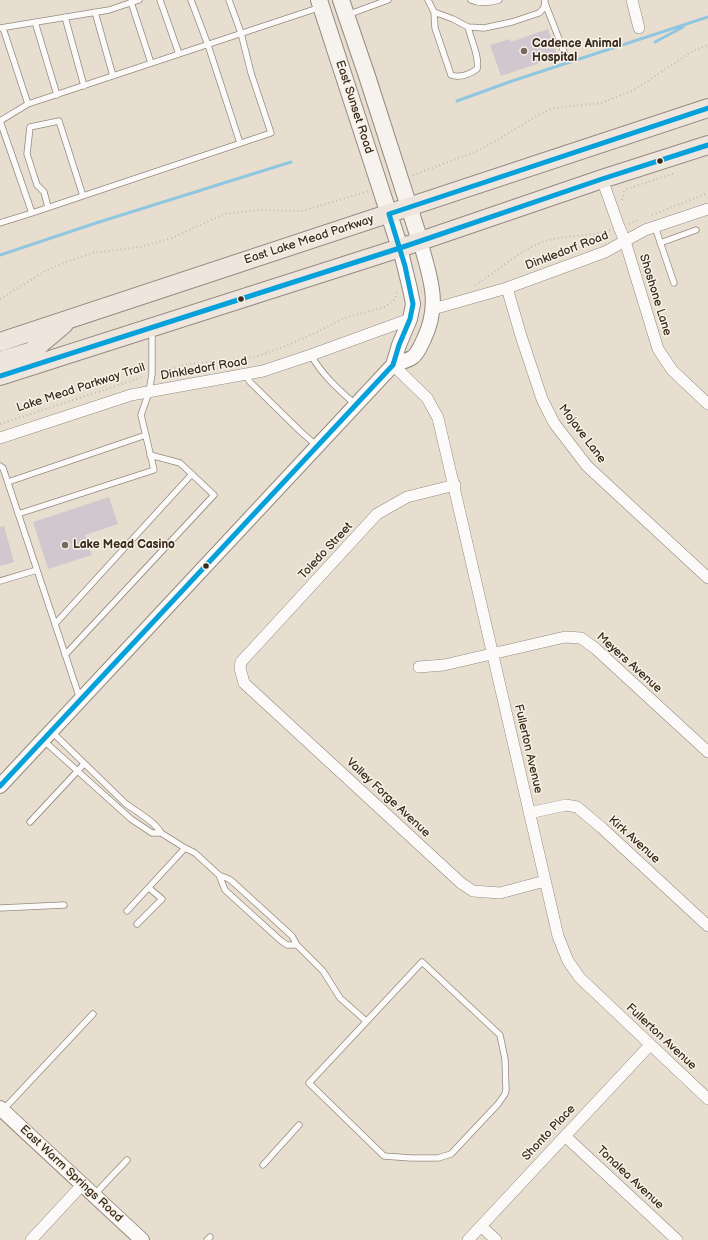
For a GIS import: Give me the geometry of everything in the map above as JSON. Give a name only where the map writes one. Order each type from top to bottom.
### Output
[{"type":"main road","name":"East Sunset Road","points":[[320,3],[400,248]]},
{"type":"main road","name":"East Sunset Road","points":[[344,7],[420,241]]},
{"type":"main road","name":"East Lake Mead Parkway","points":[[0,342],[708,108]]},
{"type":"main road","points":[[0,376],[152,326],[400,248],[602,179],[708,145]]},
{"type":"main road","points":[[0,360],[32,351],[73,318]]},
{"type":"street","points":[[632,0],[639,28]]},
{"type":"street","name":"Shoshone Lane","points":[[602,179],[625,241],[658,349],[672,370],[708,404]]},
{"type":"street","name":"Dinkledorf Road","points":[[433,309],[507,288],[605,252],[645,230],[708,209]]},
{"type":"street","points":[[0,786],[393,365],[414,356],[429,328],[433,309],[433,290],[420,241]]},
{"type":"street","points":[[393,365],[398,345],[410,319],[412,304],[412,296],[400,248]]},
{"type":"street","name":"Mojave Lane","points":[[507,288],[521,336],[542,398],[554,423],[587,466],[708,578]]},
{"type":"street","name":"Dinkledorf Road","points":[[0,438],[131,395],[262,371],[312,355],[410,319]]},
{"type":"street","name":"Fullerton Avenue","points":[[393,365],[428,398],[438,418],[455,485],[558,936],[568,961],[580,978],[708,1098]]},
{"type":"street","name":"Toledo Street","points":[[240,668],[241,662],[377,514],[407,497],[455,485]]},
{"type":"street","name":"Meyers Avenue","points":[[419,666],[444,665],[565,637],[582,638],[596,649],[708,752]]},
{"type":"street","name":"Valley Forge Avenue","points":[[240,668],[244,683],[462,883],[473,891],[500,893],[545,881]]},
{"type":"street","name":"Kirk Avenue","points":[[529,812],[566,804],[577,807],[602,828],[708,926]]},
{"type":"street","name":"Shonto Place","points":[[468,1240],[650,1045]]},
{"type":"street","name":"East Warm Springs Road","points":[[1,1109],[142,1240]]},
{"type":"street","name":"Tonalea Avenue","points":[[565,1136],[677,1240]]},
{"type":"street","points":[[31,1240],[82,1185]]},
{"type":"street","points":[[481,1226],[496,1240]]},
{"type":"lane","points":[[28,104],[1,28],[109,10],[139,0]]},
{"type":"lane","points":[[160,0],[179,54]]},
{"type":"lane","points":[[191,0],[208,45],[240,143]]},
{"type":"lane","points":[[0,223],[271,133],[251,73],[241,33],[229,0]]},
{"type":"lane","points":[[344,7],[388,0]]},
{"type":"lane","points":[[428,0],[434,12],[435,28],[441,48],[452,75],[455,76],[462,76],[477,69],[478,58],[471,41],[468,27]]},
{"type":"lane","points":[[471,0],[477,3],[499,0]]},
{"type":"lane","points":[[434,12],[453,19],[468,27],[484,28],[512,22],[539,13],[544,8],[545,1]]},
{"type":"lane","points":[[545,1],[564,52]]},
{"type":"lane","points":[[131,2],[151,63]]},
{"type":"lane","points":[[32,213],[0,121],[28,104],[208,45],[320,3]]},
{"type":"lane","points":[[95,12],[114,76]]},
{"type":"lane","points":[[65,17],[84,86]]},
{"type":"lane","points":[[35,22],[57,94]]},
{"type":"lane","points":[[48,207],[44,192],[37,186],[27,154],[30,127],[59,121],[83,196]]},
{"type":"lane","points":[[655,227],[674,283]]},
{"type":"lane","points":[[660,243],[696,230]]},
{"type":"lane","points":[[18,514],[154,470],[141,415],[149,392],[152,374],[152,326]]},
{"type":"lane","points":[[312,355],[318,368],[356,405]]},
{"type":"lane","points":[[245,374],[250,382],[300,431],[318,446]]},
{"type":"lane","points":[[8,482],[146,435]]},
{"type":"lane","points":[[65,655],[214,495],[180,463],[150,455]]},
{"type":"lane","points":[[0,466],[3,468],[8,482],[80,699]]},
{"type":"lane","points":[[55,624],[192,474]]},
{"type":"lane","points":[[0,581],[37,570]]},
{"type":"lane","points":[[47,736],[84,764],[136,812],[157,826],[161,833],[195,853],[218,875],[225,890],[284,943],[297,945]]},
{"type":"lane","points":[[47,736],[78,771],[131,819],[152,833],[161,833]]},
{"type":"lane","points":[[30,822],[84,764]]},
{"type":"lane","points":[[108,799],[114,793]]},
{"type":"lane","points":[[127,911],[185,848]]},
{"type":"lane","points":[[218,875],[229,879],[234,883],[292,936],[297,945],[323,971],[340,998],[366,1021]]},
{"type":"lane","points":[[137,924],[162,899],[149,888]]},
{"type":"lane","points":[[0,908],[64,905]]},
{"type":"lane","points":[[257,919],[264,910]]},
{"type":"lane","points":[[422,962],[500,1034],[505,1059],[505,1094],[498,1104],[451,1154],[438,1158],[384,1156],[309,1083],[366,1021],[422,962]]},
{"type":"lane","points":[[1,1109],[93,1014]]},
{"type":"lane","points":[[263,1165],[299,1125]]},
{"type":"lane","points":[[94,1195],[127,1160]]},
{"type":"path","points":[[400,181],[475,152],[538,115],[552,109],[601,102],[634,90],[694,50],[708,45]]},
{"type":"path","points":[[622,202],[624,192],[627,189],[675,173]]},
{"type":"path","points":[[0,299],[47,270],[72,260],[93,253],[140,247],[159,242],[172,238],[224,214],[259,210],[302,211],[381,188]]},
{"type":"path","points":[[646,218],[708,193]]},
{"type":"path","points":[[628,220],[631,223],[636,224]]},
{"type":"path","points":[[473,286],[493,274],[514,256],[532,247],[555,239],[591,234],[639,220]]},
{"type":"path","name":"Lake Mead Parkway Trail","points":[[0,424],[152,374],[188,364],[258,356],[311,335],[344,318],[385,307],[395,299],[398,290]]},
{"type":"building","name":"Cadence Animal Hospital","points":[[548,29],[558,57],[501,76],[490,45],[510,39],[511,42]]},
{"type":"building","name":"Lake Mead Casino","points":[[109,497],[118,524],[85,535],[92,555],[48,569],[33,522]]},
{"type":"building","points":[[4,526],[14,562],[0,566],[0,527]]},
{"type":"waterway","points":[[457,101],[512,81],[708,17]]},
{"type":"waterway","points":[[655,42],[683,27]]},
{"type":"waterway","points":[[0,255],[96,223],[291,162]]},
{"type":"transit line","points":[[0,786],[393,365],[399,345],[410,319],[413,304],[405,266],[389,214],[708,108]]},
{"type":"transit line","points":[[0,376],[400,248],[602,179],[708,145]]},
{"type":"place","name":"Cadence Animal Hospital","points":[[524,51]]},
{"type":"place","name":"Lake Mead Casino","points":[[65,545]]}]
